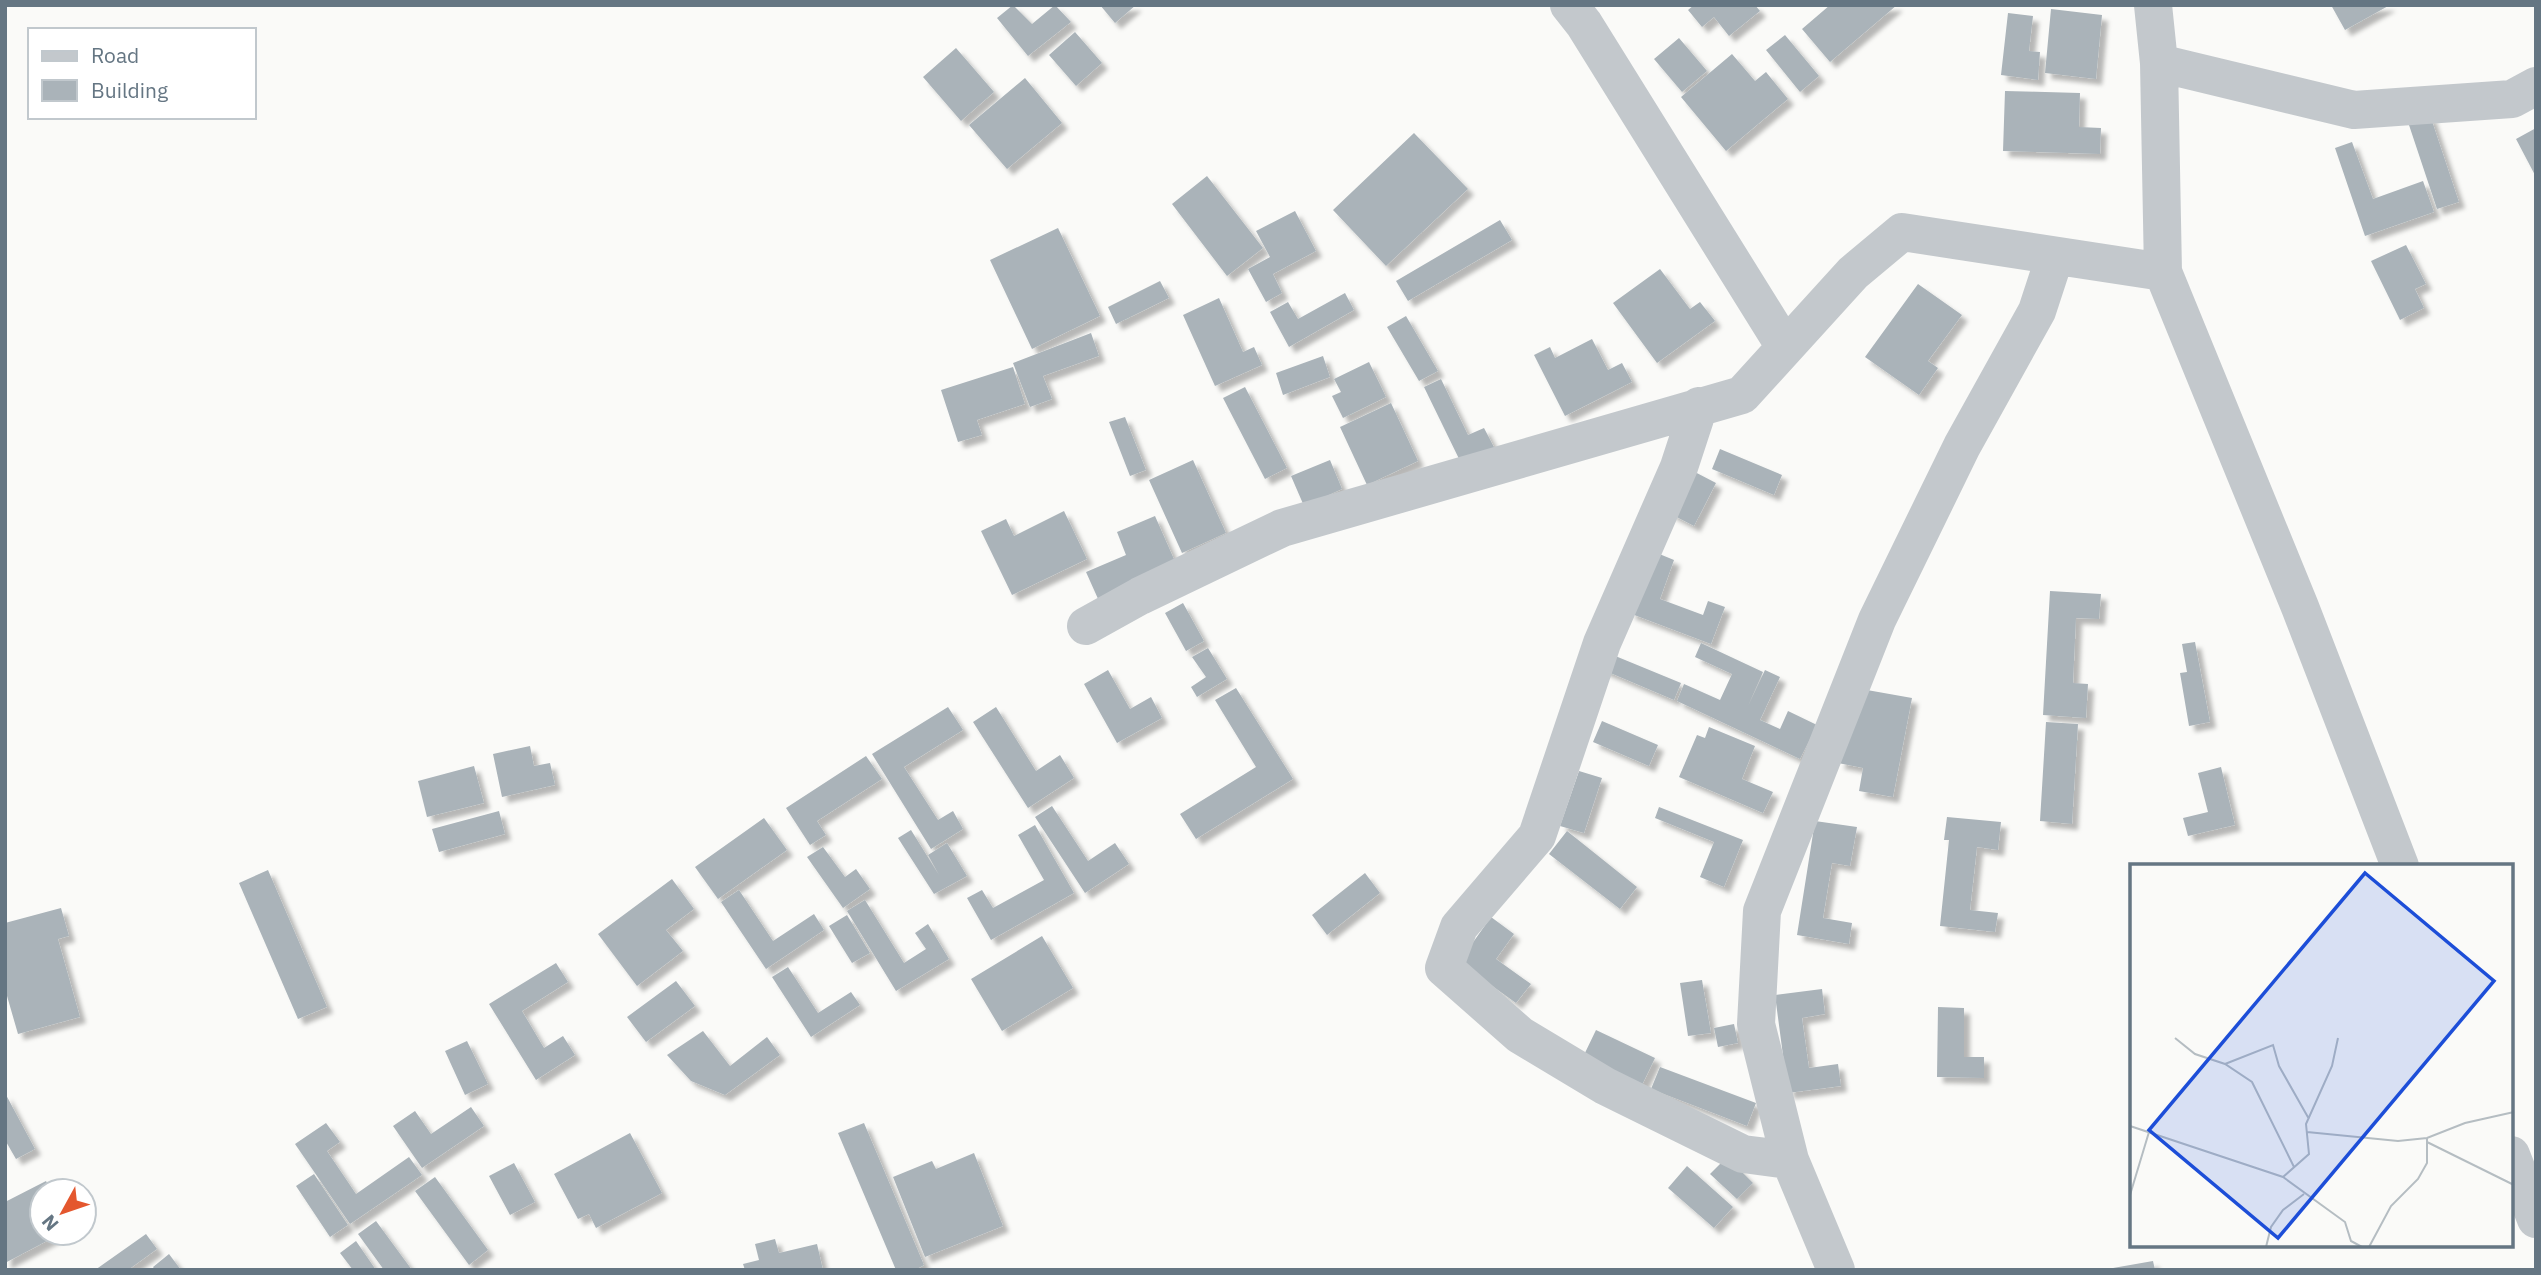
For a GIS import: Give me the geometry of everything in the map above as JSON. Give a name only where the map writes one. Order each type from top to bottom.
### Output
[{"type":"street","points":[[1569,5],[1584,24],[1785,347]]},
{"type":"street","points":[[2153,5],[2159,63],[2163,272],[2300,607],[2399,864]]},
{"type":"street","points":[[2159,63],[2354,110],[2512,99],[2536,86]]},
{"type":"street","points":[[1086,626],[1140,596],[1282,528],[1742,395],[1853,273],[1902,232],[2163,272]]},
{"type":"street","points":[[1836,1270],[1790,1160],[1756,1024],[1762,911],[1877,620],[1962,446],[2037,311],[2055,257]]},
{"type":"street","points":[[1699,406],[1679,467],[1602,643],[1537,836],[1459,927],[1444,968],[1520,1035],[1605,1086],[1744,1154],[1790,1160]]},
{"type":"street","points":[[2513,1160],[2536,1219]]},
{"type":"building","points":[[1013,5],[1032,24],[1055,5],[1071,22],[1028,56],[997,18]]},
{"type":"building","points":[[1100,5],[1136,5],[1115,23]]},
{"type":"building","points":[[1694,5],[1755,5],[1760,11],[1729,36],[1714,17],[1702,27],[1688,10]]},
{"type":"building","points":[[1830,5],[1897,5],[1830,62],[1802,29]]},
{"type":"building","points":[[2331,5],[2390,5],[2345,30]]},
{"type":"building","points":[[2051,9],[2102,15],[2096,79],[2045,73]]},
{"type":"building","points":[[2008,13],[2033,16],[2029,51],[2040,52],[2038,80],[2001,75]]},
{"type":"building","points":[[1075,32],[1102,63],[1076,86],[1049,55]]},
{"type":"building","points":[[1785,35],[1819,76],[1800,92],[1766,50]]},
{"type":"building","points":[[1679,38],[1707,71],[1682,92],[1654,59]]},
{"type":"building","points":[[956,48],[994,92],[961,121],[923,77]]},
{"type":"building","points":[[1732,54],[1755,81],[1766,72],[1788,99],[1726,151],[1681,97]]},
{"type":"building","points":[[1025,78],[1062,123],[1007,169],[969,125]]},
{"type":"building","points":[[2005,91],[2080,93],[2079,127],[2101,128],[2100,154],[2003,151]]},
{"type":"building","points":[[2430,115],[2459,202],[2437,209],[2408,122]]},
{"type":"building","points":[[2536,128],[2536,177],[2516,139]]},
{"type":"building","points":[[1414,133],[1468,189],[1386,266],[1333,210]]},
{"type":"building","points":[[2352,142],[2373,199],[2423,181],[2434,212],[2365,236],[2335,148]]},
{"type":"building","points":[[1207,176],[1263,248],[1227,276],[1172,204]]},
{"type":"building","points":[[1295,211],[1316,251],[1273,274],[1282,293],[1266,302],[1248,269],[1270,257],[1256,231]]},
{"type":"building","points":[[1500,220],[1512,240],[1408,301],[1396,281]]},
{"type":"building","points":[[1058,228],[1100,316],[1032,349],[990,260]]},
{"type":"building","points":[[2406,245],[2426,284],[2415,289],[2424,308],[2400,320],[2371,261]]},
{"type":"building","points":[[1660,269],[1690,309],[1700,302],[1715,321],[1657,363],[1613,303]]},
{"type":"building","points":[[1160,281],[1169,298],[1116,324],[1108,307]]},
{"type":"building","points":[[1918,284],[1962,315],[1928,361],[1938,368],[1919,395],[1865,357]]},
{"type":"building","points":[[1345,293],[1354,310],[1289,347],[1270,312],[1288,302],[1298,319]]},
{"type":"building","points":[[1219,298],[1243,352],[1254,347],[1262,365],[1215,386],[1183,315]]},
{"type":"building","points":[[1406,316],[1438,371],[1419,381],[1387,327]]},
{"type":"building","points":[[1091,333],[1099,356],[1043,376],[1052,399],[1030,407],[1013,363]]},
{"type":"building","points":[[1592,339],[1608,370],[1622,363],[1632,382],[1565,416],[1534,355],[1550,347],[1555,358]]},
{"type":"building","points":[[1323,356],[1330,377],[1283,395],[1276,373]]},
{"type":"building","points":[[1369,362],[1386,397],[1343,418],[1332,396],[1341,392],[1334,379]]},
{"type":"building","points":[[1013,367],[1025,404],[977,420],[982,435],[958,442],[941,390]]},
{"type":"building","points":[[1441,379],[1468,435],[1484,428],[1496,451],[1463,467],[1424,387]]},
{"type":"building","points":[[1245,387],[1287,468],[1265,479],[1223,398]]},
{"type":"building","points":[[1391,403],[1418,461],[1367,485],[1340,427]]},
{"type":"building","points":[[1125,417],[1146,470],[1130,476],[1109,422]]},
{"type":"building","points":[[1720,449],[1782,475],[1774,495],[1712,469]]},
{"type":"building","points":[[1193,460],[1226,533],[1182,553],[1149,480]]},
{"type":"building","points":[[1330,460],[1342,489],[1304,506],[1291,476]]},
{"type":"building","points":[[1691,470],[1716,483],[1694,526],[1669,513]]},
{"type":"building","points":[[1064,511],[1087,559],[1012,595],[981,531],[1006,519],[1014,536]]},
{"type":"building","points":[[1155,516],[1177,566],[1099,601],[1086,572],[1126,555],[1117,532]]},
{"type":"building","points":[[1652,551],[1674,560],[1660,599],[1703,615],[1708,601],[1725,607],[1711,644],[1629,613]]},
{"type":"building","points":[[2050,591],[2101,594],[2099,619],[2076,618],[2073,683],[2088,684],[2086,718],[2043,715]]},
{"type":"building","points":[[1183,603],[1204,641],[1186,651],[1165,613]]},
{"type":"building","points":[[2195,642],[2210,722],[2189,726],[2180,673],[2187,672],[2182,644]]},
{"type":"building","points":[[1701,643],[1763,672],[1748,706],[1765,670],[1780,677],[1760,720],[1780,729],[1788,711],[1817,725],[1800,759],[1677,701],[1684,684],[1720,700],[1732,674],[1695,657]]},
{"type":"building","points":[[1208,648],[1227,679],[1197,697],[1191,687],[1206,677],[1192,657]]},
{"type":"building","points":[[1608,653],[1681,683],[1674,700],[1601,669]]},
{"type":"building","points":[[1108,670],[1130,709],[1151,697],[1162,718],[1117,743],[1084,684]]},
{"type":"building","points":[[1236,688],[1293,779],[1196,839],[1180,814],[1256,767],[1215,700]]},
{"type":"building","points":[[1867,690],[1912,698],[1893,797],[1859,791],[1863,768],[1838,763]]},
{"type":"building","points":[[948,707],[963,730],[904,767],[938,820],[953,811],[963,829],[931,849],[872,754]]},
{"type":"building","points":[[996,707],[1036,771],[1060,755],[1074,778],[1028,808],[973,722]]},
{"type":"building","points":[[1602,721],[1658,745],[1649,766],[1593,742]]},
{"type":"building","points":[[2046,722],[2078,724],[2072,824],[2040,821]]},
{"type":"building","points":[[1709,727],[1755,746],[1742,779],[1773,792],[1763,813],[1679,777],[1697,735],[1705,738]]},
{"type":"building","points":[[530,746],[534,766],[550,763],[555,785],[502,797],[493,754]]},
{"type":"building","points":[[866,756],[882,779],[817,821],[826,835],[810,845],[786,808]]},
{"type":"building","points":[[474,766],[484,803],[427,817],[418,781]]},
{"type":"building","points":[[2221,767],[2235,825],[2188,836],[2183,818],[2208,812],[2198,773]]},
{"type":"building","points":[[1579,771],[1602,778],[1584,833],[1560,826]]},
{"type":"building","points":[[1052,806],[1088,861],[1115,843],[1129,864],[1085,893],[1035,817]]},
{"type":"building","points":[[1659,807],[1743,840],[1724,887],[1700,877],[1714,842],[1655,818]]},
{"type":"building","points":[[499,811],[505,834],[439,852],[432,829]]},
{"type":"building","points":[[1947,817],[2001,822],[1998,850],[1977,847],[1970,910],[1998,913],[1995,932],[1940,926],[1949,840],[1944,840]]},
{"type":"building","points":[[764,818],[787,850],[718,899],[695,867]]},
{"type":"building","points":[[1815,821],[1857,827],[1850,866],[1832,863],[1823,918],[1852,923],[1849,944],[1797,935]]},
{"type":"building","points":[[1035,825],[1074,893],[991,940],[967,898],[982,890],[993,908],[1044,880],[1018,835]]},
{"type":"building","points":[[911,830],[939,875],[928,855],[947,843],[967,876],[934,894],[898,838]]},
{"type":"building","points":[[1567,831],[1637,887],[1620,909],[1549,854]]},
{"type":"building","points":[[823,847],[845,877],[856,869],[870,889],[843,908],[807,857]]},
{"type":"building","points":[[268,870],[327,1007],[298,1019],[239,883]]},
{"type":"building","points":[[1365,873],[1380,893],[1327,935],[1312,915]]},
{"type":"building","points":[[672,879],[694,909],[666,930],[683,951],[637,986],[598,934]]},
{"type":"building","points":[[739,890],[773,941],[814,914],[824,930],[766,969],[721,902]]},
{"type":"building","points":[[865,900],[904,963],[926,949],[915,933],[928,924],[949,959],[896,991],[847,911]]},
{"type":"building","points":[[61,908],[69,936],[58,939],[80,1017],[18,1034],[5,989],[5,923]]},
{"type":"building","points":[[847,915],[870,953],[852,963],[829,926]]},
{"type":"building","points":[[1491,917],[1514,934],[1496,959],[1531,984],[1516,1003],[1459,962]]},
{"type":"building","points":[[1042,936],[1073,988],[1002,1031],[971,979]]},
{"type":"building","points":[[556,963],[568,982],[522,1011],[544,1048],[563,1036],[575,1055],[536,1080],[489,1004]]},
{"type":"building","points":[[788,967],[818,1013],[851,992],[860,1005],[811,1037],[772,977]]},
{"type":"building","points":[[1702,980],[1711,1033],[1688,1036],[1680,983]]},
{"type":"building","points":[[676,981],[695,1006],[646,1042],[627,1017]]},
{"type":"building","points":[[1822,989],[1825,1014],[1802,1018],[1809,1068],[1838,1064],[1841,1086],[1788,1093],[1775,995]]},
{"type":"building","points":[[1938,1007],[1964,1008],[1964,1057],[1984,1057],[1984,1078],[1937,1077]]},
{"type":"building","points":[[1734,1024],[1738,1043],[1718,1047],[1714,1028]]},
{"type":"building","points":[[1596,1030],[1655,1058],[1642,1085],[1583,1057]]},
{"type":"building","points":[[703,1031],[730,1066],[767,1037],[780,1055],[725,1095],[691,1081],[667,1055]]},
{"type":"building","points":[[467,1041],[488,1084],[465,1095],[445,1051]]},
{"type":"building","points":[[1660,1067],[1756,1103],[1747,1126],[1651,1089]]},
{"type":"building","points":[[5,1093],[35,1149],[16,1159],[5,1140]]},
{"type":"building","points":[[471,1107],[484,1126],[422,1168],[393,1126],[415,1111],[431,1134]]},
{"type":"building","points":[[326,1123],[340,1142],[327,1151],[356,1194],[409,1157],[422,1175],[350,1224],[295,1144]]},
{"type":"building","points":[[864,1123],[924,1265],[915,1270],[896,1270],[838,1133]]},
{"type":"building","points":[[630,1133],[662,1193],[596,1228],[589,1214],[578,1219],[554,1174]]},
{"type":"building","points":[[974,1153],[1003,1226],[925,1257],[893,1177],[932,1161],[936,1169]]},
{"type":"building","points":[[1727,1157],[1753,1183],[1737,1199],[1710,1174]]},
{"type":"building","points":[[514,1163],[535,1202],[510,1215],[489,1176]]},
{"type":"building","points":[[1687,1166],[1733,1207],[1714,1228],[1668,1188]]},
{"type":"building","points":[[314,1174],[348,1225],[330,1237],[296,1186]]},
{"type":"building","points":[[435,1177],[488,1250],[469,1265],[415,1191]]},
{"type":"building","points":[[28,1190],[28,1247],[35,1247],[5,1263],[5,1202]]},
{"type":"building","points":[[376,1221],[412,1270],[384,1270],[358,1234]]},
{"type":"building","points":[[146,1234],[157,1249],[128,1270],[95,1270]]},
{"type":"building","points":[[775,1239],[779,1253],[817,1244],[823,1270],[745,1270],[743,1264],[759,1260],[755,1244]]},
{"type":"building","points":[[356,1241],[376,1270],[353,1270],[340,1253]]},
{"type":"building","points":[[169,1254],[181,1270],[155,1270],[153,1267]]},
{"type":"building","points":[[2153,1261],[2155,1270],[2113,1270],[2113,1268]]}]
